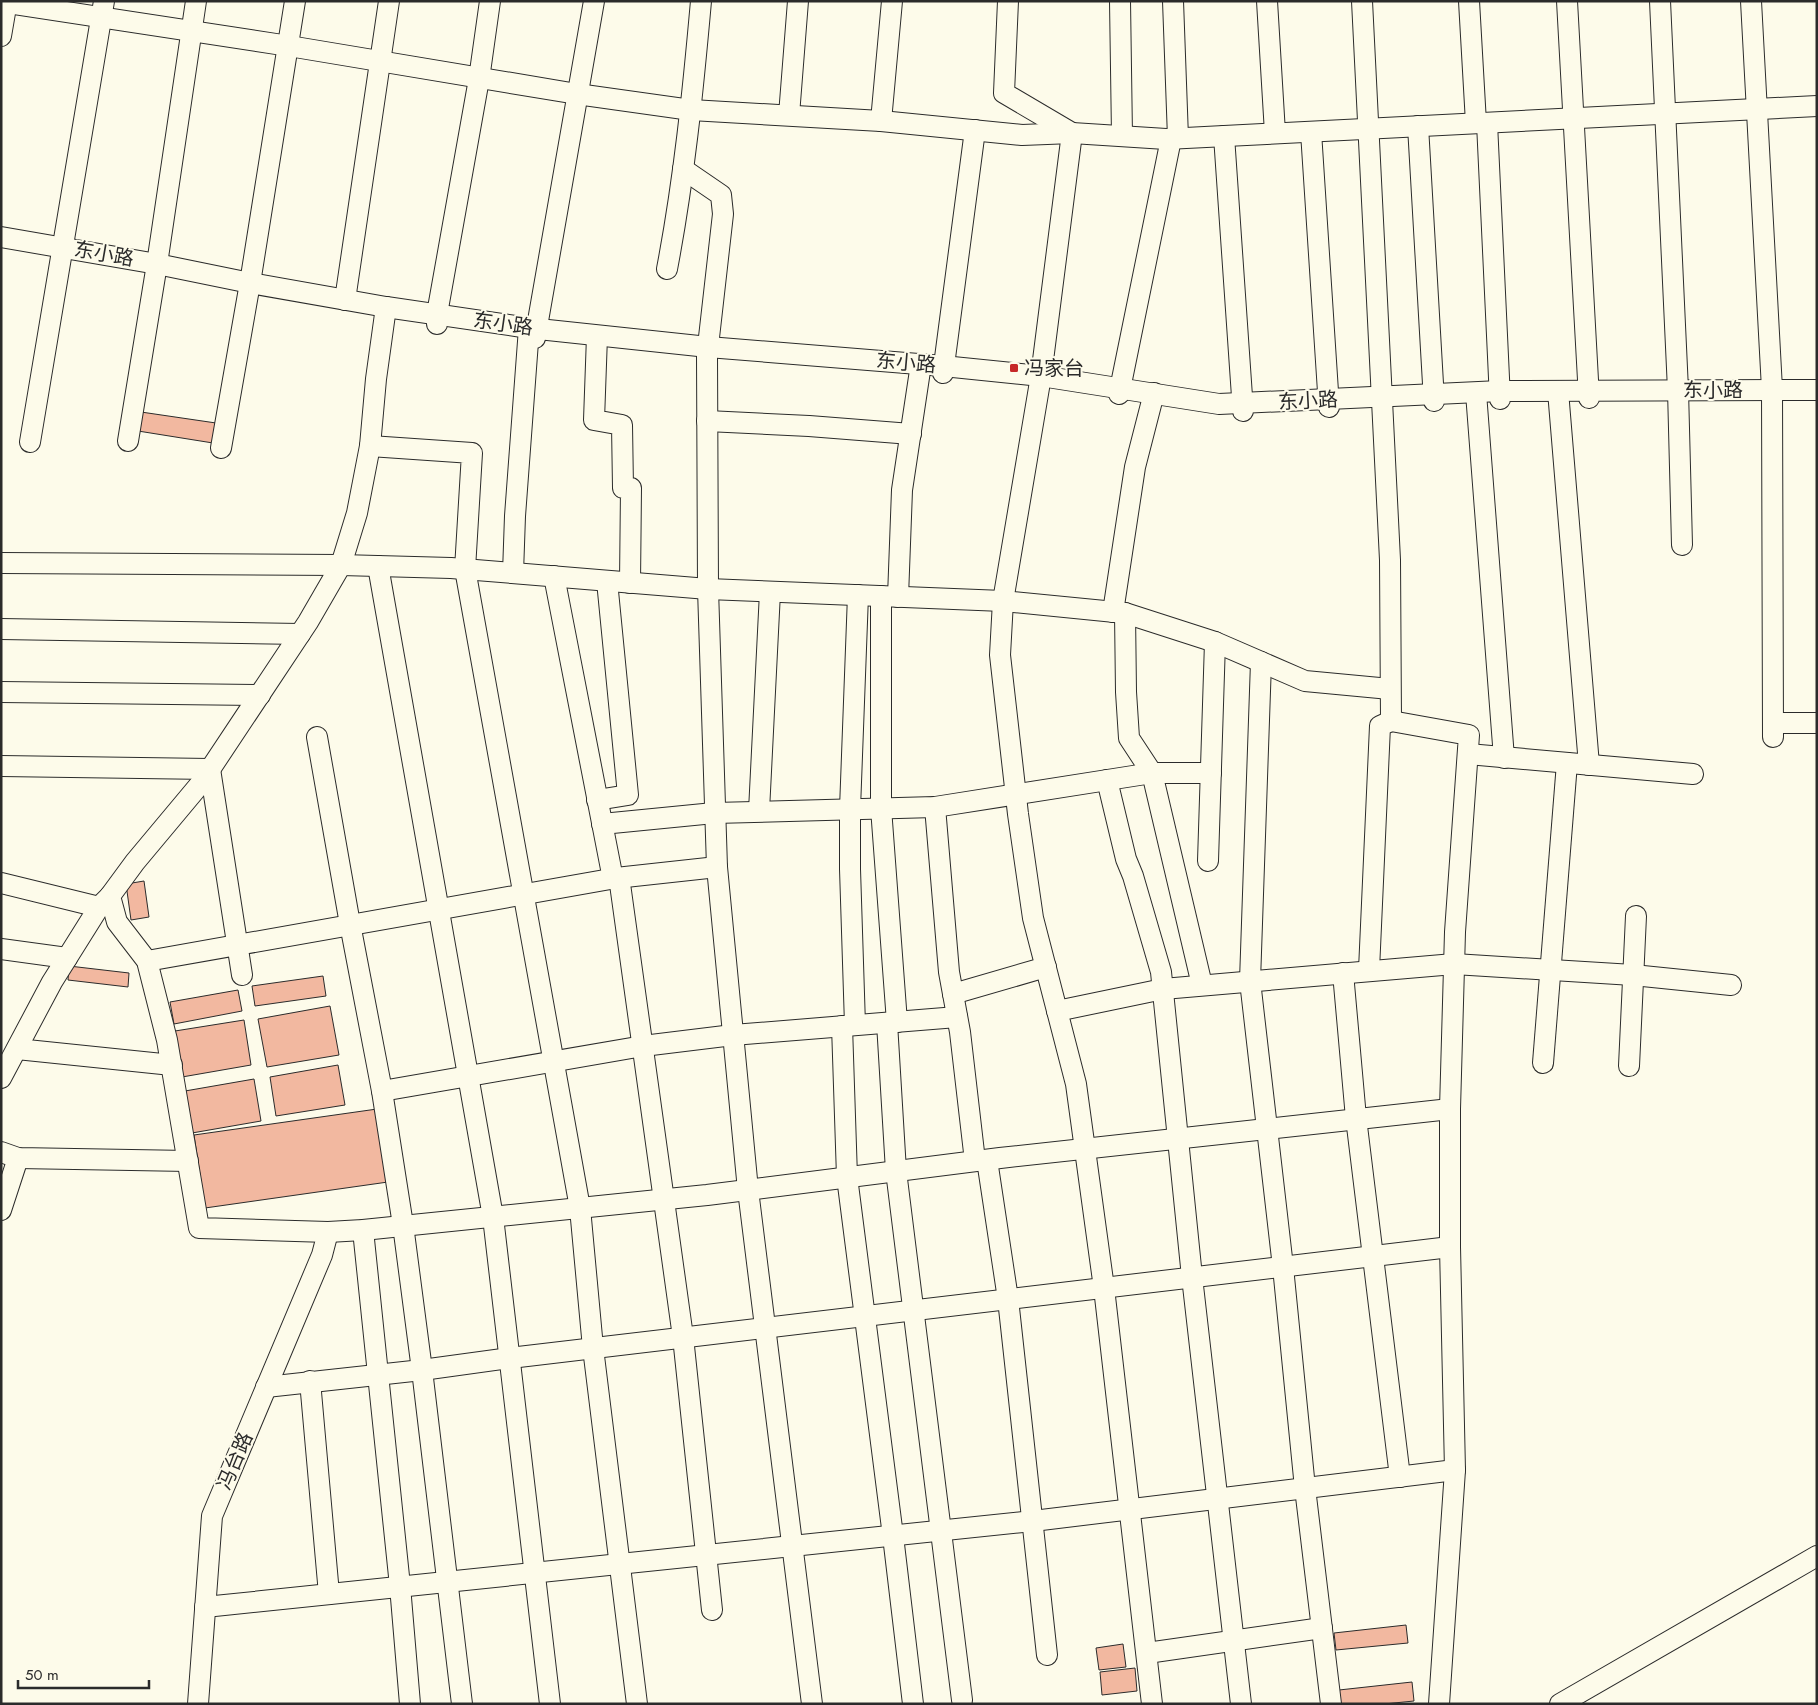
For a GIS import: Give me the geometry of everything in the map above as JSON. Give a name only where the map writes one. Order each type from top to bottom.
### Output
[{"type":"street","points":[[128,441],[157,269],[196,1]]},
{"type":"street","points":[[221,448],[250,288],[295,1]]},
{"type":"street","points":[[345,300],[389,1]]},
{"type":"street","points":[[437,319],[479,79],[490,1]]},
{"type":"street","points":[[513,573],[515,516],[532,333],[594,1]]},
{"type":"street","points":[[667,268],[679,208],[691,110],[701,1]]},
{"type":"street","points":[[788,115],[798,1]]},
{"type":"street","points":[[881,122],[892,1]]},
{"type":"street","points":[[1008,1],[1004,93],[1072,133]]},
{"type":"street","points":[[1120,1],[1122,136]]},
{"type":"street","points":[[1120,391],[1175,138],[1173,1]]},
{"type":"street","points":[[1267,1],[1275,133]]},
{"type":"street","points":[[1362,1],[1390,560],[1391,722]]},
{"type":"street","points":[[1469,1],[1482,123],[1500,395]]},
{"type":"street","points":[[1567,1],[1589,394]]},
{"type":"street","points":[[1660,1],[1678,393],[1682,545]]},
{"type":"street","points":[[1751,1],[1772,393],[1773,730],[1817,723]]},
{"type":"street","points":[[1,36],[5,2],[103,9],[192,31],[479,79],[691,110],[881,122],[1022,135],[1072,133],[1175,138],[1817,106]]},
{"type":"street","points":[[30,442],[103,9]]},
{"type":"street","points":[[1418,126],[1434,398]]},
{"type":"street","points":[[943,369],[975,130]]},
{"type":"street","points":[[1311,132],[1329,403]]},
{"type":"street","points":[[1072,133],[1040,379],[1003,602],[1000,655],[1016,795],[1033,918],[1076,1084],[1104,1288],[1152,1704]]},
{"type":"street","points":[[1224,136],[1242,407]]},
{"type":"street","points":[[683,169],[721,195],[723,214],[708,351],[707,422],[708,589],[717,867],[748,1190],[794,1546],[812,1704]]},
{"type":"street","name":"东小路","points":[[1,237],[62,253]]},
{"type":"street","name":"东小路","points":[[1,247],[62,253],[385,312],[532,333],[708,351],[943,369],[1040,379],[1153,396],[1215,410],[1242,407],[1500,395],[1772,393],[1817,390]]},
{"type":"street","name":"东小路","points":[[250,288],[345,300],[385,312]]},
{"type":"street","points":[[1,1078],[52,982],[104,901],[201,783],[300,634],[341,565],[357,513],[370,446],[385,312]]},
{"type":"street","points":[[597,340],[594,420],[622,425],[623,488],[631,488],[630,582]]},
{"type":"street","points":[[921,368],[902,490],[890,597],[881,808],[892,1022],[896,1171],[962,1700]]},
{"type":"street","name":"东小路","points":[[1772,393],[1817,398]]},
{"type":"street","points":[[1558,395],[1589,765]]},
{"type":"street","points":[[1153,396],[1135,467],[1119,613],[1129,738],[1152,773],[1202,985]]},
{"type":"street","points":[[1476,396],[1504,758]]},
{"type":"street","points":[[707,422],[809,426],[911,434]]},
{"type":"street","points":[[370,446],[472,454],[465,569],[580,1208],[593,1348],[637,1704]]},
{"type":"street","points":[[1,563],[341,565],[465,569],[708,589],[1003,602],[1119,613],[1215,642],[1306,681],[1390,689]]},
{"type":"street","points":[[378,566],[493,1217],[550,1704]]},
{"type":"street","points":[[554,576],[612,874],[620,884],[683,1338],[712,1610]]},
{"type":"street","points":[[597,800],[628,795],[607,581]]},
{"type":"street","points":[[759,812],[770,592]]},
{"type":"street","points":[[858,595],[850,809],[847,1177],[913,1704]]},
{"type":"street","points":[[1,629],[300,634]]},
{"type":"street","points":[[1208,861],[1215,642]]},
{"type":"street","points":[[1261,662],[1250,981],[1283,1267],[1305,1488],[1331,1704]]},
{"type":"street","points":[[1,692],[260,695]]},
{"type":"street","points":[[1369,970],[1380,726],[1391,722],[1469,735],[1454,964],[1450,1108],[1450,1247],[1455,1470],[1440,1704]]},
{"type":"street","points":[[317,737],[382,1091],[403,1225],[462,1704]]},
{"type":"street","points":[[1468,754],[1693,774]]},
{"type":"street","points":[[1542,1063],[1567,763]]},
{"type":"street","points":[[1,766],[210,769]]},
{"type":"street","points":[[210,769],[242,975]]},
{"type":"street","points":[[602,824],[714,813],[935,806],[1152,773],[1211,773]]},
{"type":"street","points":[[1107,780],[1126,859],[1133,876],[1161,972],[1192,1278],[1241,1704]]},
{"type":"street","points":[[935,806],[949,972],[981,1160],[1008,1299],[1047,1655]]},
{"type":"street","points":[[147,961],[616,878],[717,867]]},
{"type":"street","points":[[1,883],[104,901],[117,922],[147,961],[172,1065],[199,1228],[328,1232],[363,1230],[748,1190],[981,1160],[1450,1108]]},
{"type":"street","points":[[1629,1066],[1636,916]]},
{"type":"street","points":[[1,949],[67,958]]},
{"type":"street","points":[[1057,1011],[1163,988],[1454,964],[1633,976],[1731,985]]},
{"type":"street","points":[[953,994],[1046,967]]},
{"type":"street","points":[[1343,973],[1356,1118],[1400,1477]]},
{"type":"street","points":[[382,1091],[643,1046],[733,1036],[958,1017]]},
{"type":"street","points":[[17,1049],[172,1065]]},
{"type":"street","points":[[1,1210],[10,1155],[188,1161]]},
{"type":"street","points":[[363,1230],[400,1586],[410,1704]]},
{"type":"street","name":"冯台路","points":[[198,1704],[212,1516],[322,1255],[328,1232]]},
{"type":"street","points":[[266,1387],[1450,1247]]},
{"type":"street","points":[[310,1382],[329,1594]]},
{"type":"street","points":[[205,1607],[1033,1521],[1455,1470]]},
{"type":"street","points":[[1560,1704],[1817,1556]]},
{"type":"street","points":[[1146,1653],[1322,1628]]},
{"type":"building","points":[[141,412],[216,423],[213,443],[138,431]]},
{"type":"building","points":[[144,881],[149,917],[131,920],[126,884]]},
{"type":"building","points":[[69,966],[129,973],[128,987],[68,980]]},
{"type":"building","points":[[323,976],[326,996],[255,1006],[252,986]]},
{"type":"building","points":[[238,990],[242,1011],[174,1024],[170,1002]]},
{"type":"building","points":[[330,1006],[339,1055],[267,1067],[258,1019]]},
{"type":"building","points":[[244,1020],[251,1065],[182,1077],[175,1031]]},
{"type":"building","points":[[338,1065],[345,1105],[276,1116],[270,1077]]},
{"type":"building","points":[[254,1079],[261,1121],[192,1133],[185,1091]]},
{"type":"building","points":[[377,1109],[388,1182],[205,1208],[194,1135]]},
{"type":"building","points":[[1406,1625],[1408,1643],[1336,1650],[1334,1633]]},
{"type":"building","points":[[1123,1644],[1126,1667],[1099,1670],[1096,1648]]},
{"type":"building","points":[[1135,1668],[1137,1691],[1102,1695],[1100,1672]]},
{"type":"building","points":[[1412,1682],[1414,1701],[1384,1704],[1340,1704],[1339,1690]]},
{"type":"place","name":"冯家台","points":[[1014,368]]}]
